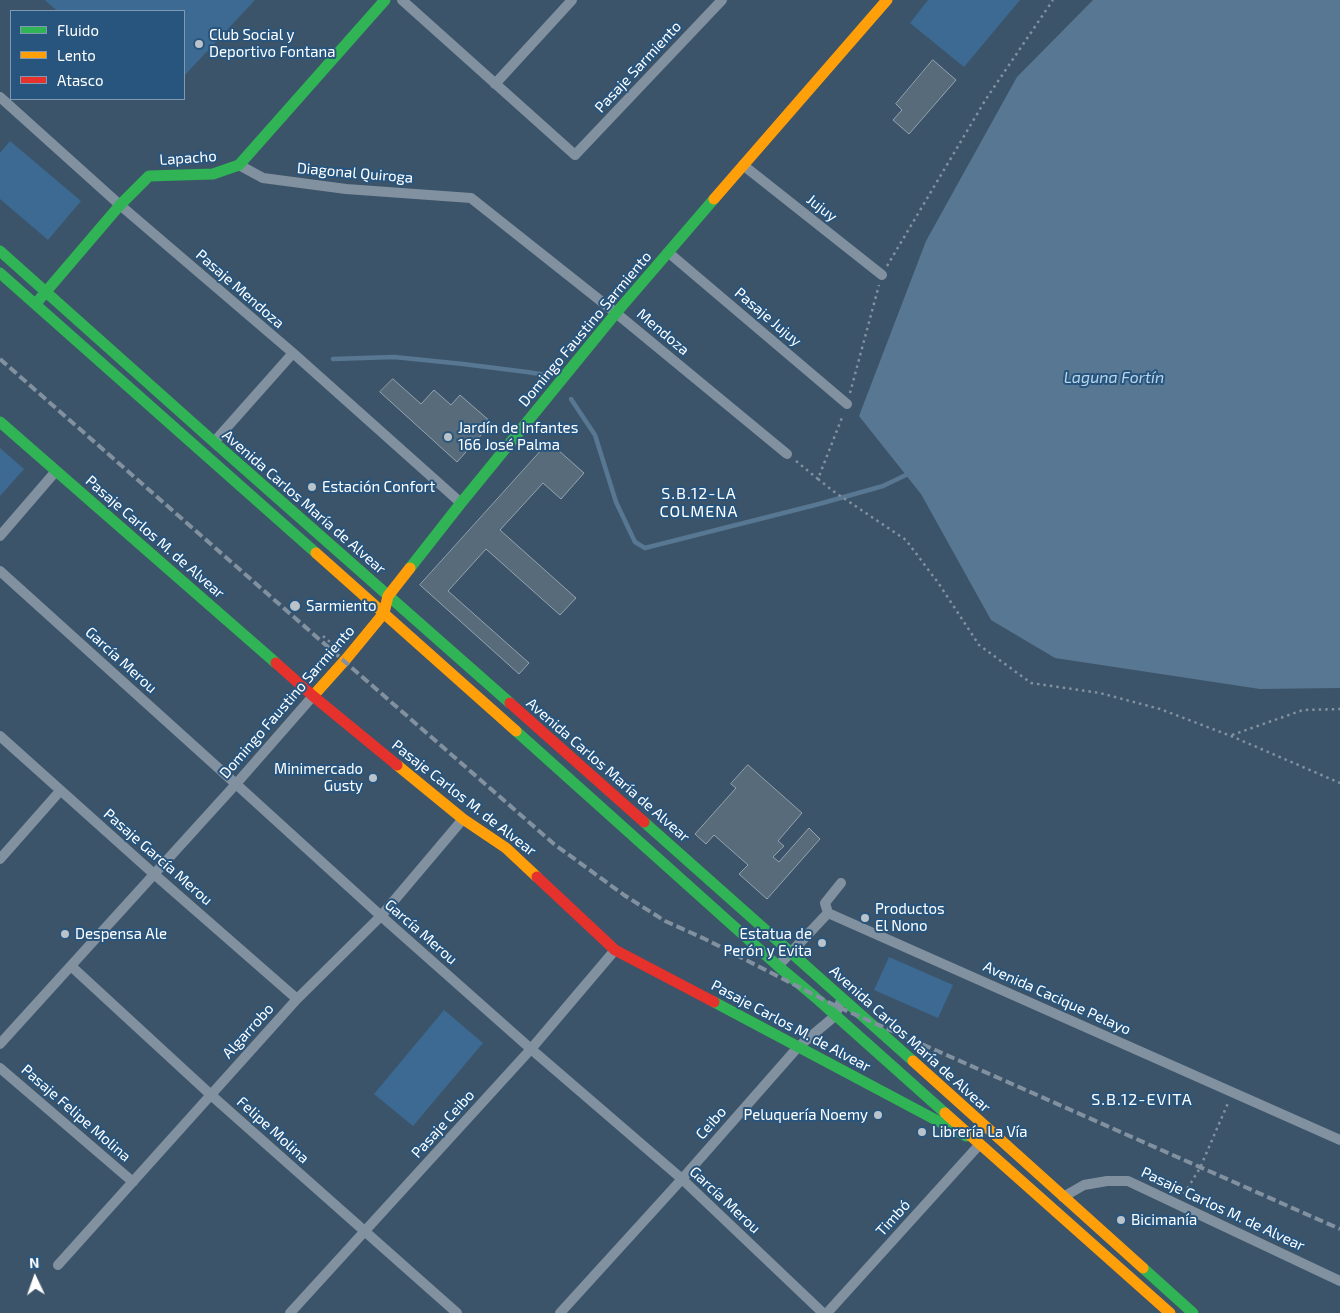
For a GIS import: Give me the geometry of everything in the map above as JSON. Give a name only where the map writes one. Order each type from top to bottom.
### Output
[{"type":"main road","name":"Lapacho","points":[[35,304],[120,205],[149,176],[214,174],[239,165],[384,0]]},
{"type":"main road","name":"Domingo Faustino Sarmiento","points":[[313,696],[348,658],[384,613],[388,596],[616,313],[743,164],[887,0]]},
{"type":"main road","name":"Avenida Carlos María de Alvear","points":[[0,251],[791,951],[1193,1313]]},
{"type":"main road","name":"Avenida Carlos María de Alvear","points":[[0,273],[1170,1313]]},
{"type":"main road","name":"Pasaje Carlos M. de Alvear","points":[[0,422],[313,696],[463,819],[506,848],[615,950],[980,1144]]},
{"type":"main road","points":[[980,1144],[992,1132]]},
{"type":"street","points":[[402,0],[494,84],[572,0]]},
{"type":"street","name":"Pasaje Sarmiento","points":[[494,84],[575,156],[722,0]]},
{"type":"street","name":"Pasaje Mendoza","points":[[0,98],[461,503]]},
{"type":"street","name":"Jujuy","points":[[743,164],[882,275]]},
{"type":"street","name":"Diagonal Quiroga","points":[[239,165],[263,178],[346,190],[471,198]]},
{"type":"street","name":"Mendoza","points":[[471,198],[616,313],[787,454]]},
{"type":"street","name":"Pasaje Jujuy","points":[[669,253],[847,404]]},
{"type":"street","points":[[214,442],[292,353]]},
{"type":"street","points":[[0,536],[56,471]]},
{"type":"street","name":"García Merou","points":[[0,571],[381,916],[682,1179],[825,1313]]},
{"type":"street","name":"Domingo Faustino Sarmiento","points":[[0,1044],[236,784],[313,696]]},
{"type":"street","name":"Pasaje García Merou","points":[[0,736],[297,999]]},
{"type":"street","points":[[0,859],[60,791]]},
{"type":"street","name":"Algarrobo","points":[[58,1265],[297,999],[381,916],[463,819]]},
{"type":"street","points":[[778,966],[828,913],[824,903],[841,883]]},
{"type":"street","name":"Avenida Cacique Pelayo","points":[[828,913],[1340,1140]]},
{"type":"street","name":"Pasaje Ceibo","points":[[290,1313],[532,1049],[615,950]]},
{"type":"street","name":"Felipe Molina","points":[[71,966],[211,1095],[457,1313]]},
{"type":"street","name":"Ceibo","points":[[560,1313],[682,1179],[798,1046],[835,1016],[842,998]]},
{"type":"street","name":"Pasaje Felipe Molina","points":[[0,1068],[133,1182]]},
{"type":"street","name":"Timbó","points":[[825,1313],[980,1144]]},
{"type":"street","name":"Pasaje Carlos M. de Alvear","points":[[1063,1197],[1084,1185],[1107,1181],[1128,1181],[1340,1281]]},
{"type":"path","points":[[818,479],[847,404],[882,275],[986,99],[1053,0]]},
{"type":"path","points":[[787,454],[833,491],[906,540],[939,584],[979,645],[1031,683],[1100,693],[1160,709],[1231,736],[1340,783]]},
{"type":"path","points":[[323,636],[348,658]]},
{"type":"path","points":[[1231,736],[1303,710],[1340,710]]},
{"type":"path","points":[[1178,1205],[1200,1168],[1233,1092]]},
{"type":"shaded area","name":"Club Social y Deportivo Fontana","points":[[45,0],[255,0],[185,75],[185,10],[56,10]]},
{"type":"shaded area","points":[[928,0],[1020,0],[964,67],[910,23]]},
{"type":"shaded area","points":[[10,141],[81,201],[48,240],[0,199],[0,153]]},
{"type":"shaded area","points":[[0,448],[24,469],[0,496]]},
{"type":"shaded area","points":[[889,957],[953,985],[938,1018],[874,990]]},
{"type":"shaded area","points":[[444,1010],[483,1043],[413,1126],[374,1094]]},
{"type":"water","name":"Laguna Fortín","points":[[1093,0],[1340,0],[1340,688],[1260,689],[1055,658],[991,620],[921,494],[859,416],[926,241],[1017,77]]},
{"type":"building","points":[[933,60],[956,80],[909,134],[893,120],[902,110],[896,104]]},
{"type":"building","points":[[393,379],[421,404],[434,390],[451,405],[460,395],[492,423],[457,462],[380,392]]},
{"type":"building","points":[[549,442],[584,473],[561,499],[543,483],[500,530],[576,598],[560,615],[486,549],[448,591],[529,663],[519,674],[420,585]]},
{"type":"building","points":[[748,765],[802,813],[778,841],[784,846],[773,857],[779,862],[809,828],[820,839],[767,899],[739,874],[748,865],[714,835],[706,844],[695,834],[736,788],[731,784]]},
{"type":"waterway","points":[[333,359],[394,357],[546,375]]},
{"type":"waterway","points":[[571,399],[595,435],[616,502],[635,542],[645,548],[819,504],[883,486],[906,475]]},
{"type":"railway","points":[[0,359],[554,844],[624,895],[665,921],[705,939],[838,1007],[1340,1229]]},
{"type":"traffic: fast","points":[[38,301],[120,205],[149,176],[213,174],[239,165],[385,0]]},
{"type":"traffic: fast","points":[[410,568],[616,313],[714,199]]},
{"type":"traffic: fast","points":[[0,251],[510,703]]},
{"type":"traffic: fast","points":[[0,273],[316,553]]},
{"type":"traffic: fast","points":[[0,422],[276,663]]},
{"type":"traffic: fast","points":[[516,731],[945,1113]]},
{"type":"traffic: fast","points":[[644,822],[913,1061]]},
{"type":"traffic: fast","points":[[714,1002],[966,1136]]},
{"type":"traffic: fast","points":[[1143,1268],[1193,1313]]},
{"type":"traffic: slow","points":[[714,199],[887,0]]},
{"type":"traffic: slow","points":[[316,553],[516,731]]},
{"type":"traffic: slow","points":[[313,696],[384,613],[388,596],[410,568]]},
{"type":"traffic: slow","points":[[397,765],[463,819],[506,848],[537,877]]},
{"type":"traffic: slow","points":[[913,1061],[1143,1268]]},
{"type":"traffic: slow","points":[[945,1113],[1170,1313]]},
{"type":"traffic: jam","points":[[276,663],[397,765]]},
{"type":"traffic: jam","points":[[510,703],[644,822]]},
{"type":"traffic: jam","points":[[537,877],[615,950],[714,1002]]},
{"type":"place","name":"Club Social y Deportivo Fontana","points":[[199,44]]},
{"type":"place","name":"Jardín de Infantes 166 José Palma","points":[[448,437]]},
{"type":"place","name":"Estación Confort","points":[[312,487]]},
{"type":"place","name":"Sarmiento","points":[[295,606]]},
{"type":"place","name":"Minimercado Gusty","points":[[373,778]]},
{"type":"place","name":"Productos El Nono","points":[[865,918]]},
{"type":"place","name":"Despensa Ale","points":[[65,934]]},
{"type":"place","name":"Estatua de Perón y Evita","points":[[822,943]]},
{"type":"place","name":"Peluquería Noemy","points":[[878,1115]]},
{"type":"place","name":"Librería La Vía","points":[[922,1132]]},
{"type":"place","name":"Bicimanía","points":[[1121,1220]]},
{"type":"district","name":"S.B.12-LA COLMENA","points":[[699,503]]},
{"type":"district","name":"S.B.12-EVITA","points":[[1142,1100]]}]
